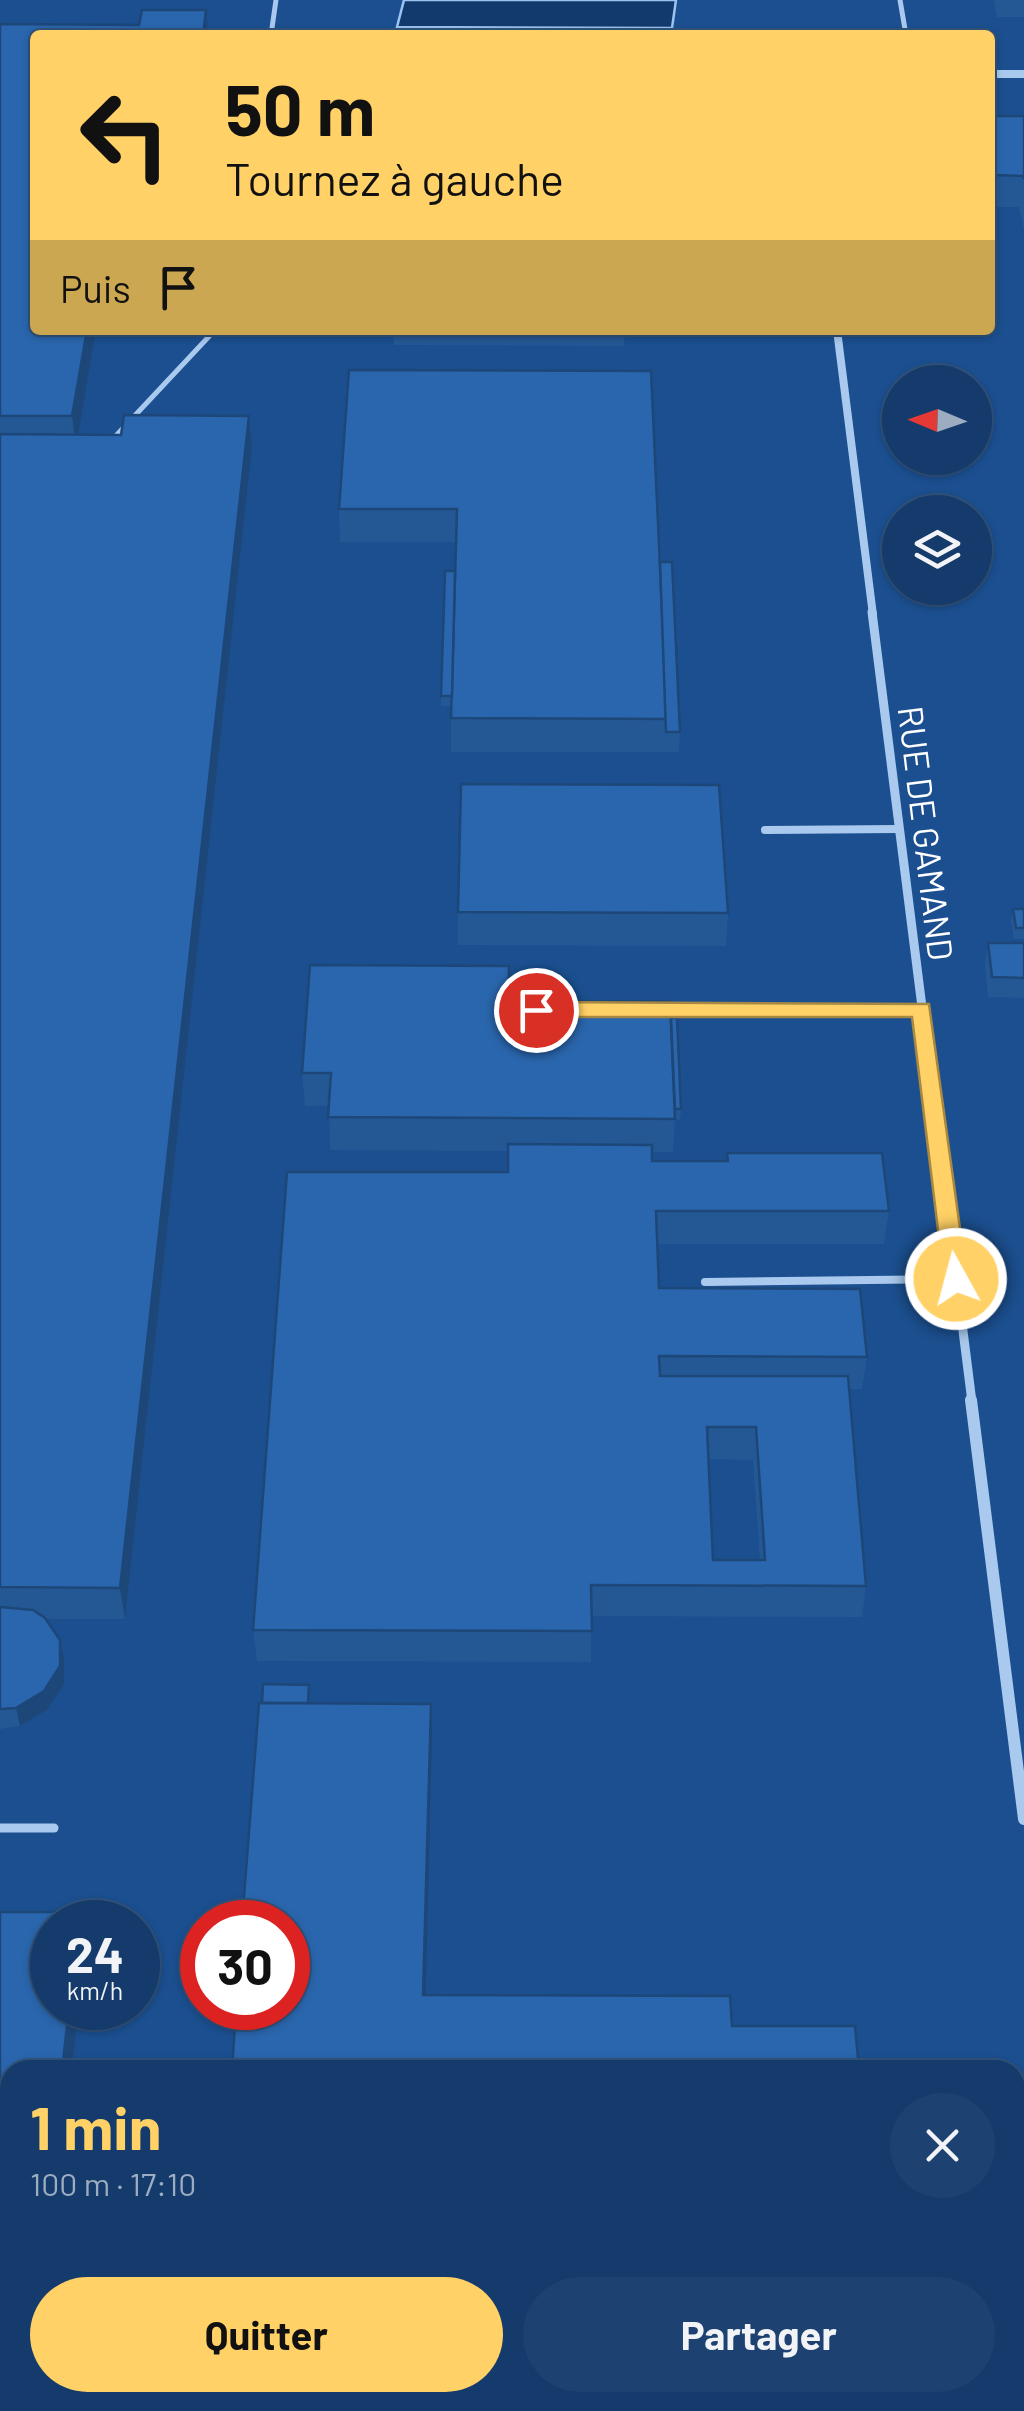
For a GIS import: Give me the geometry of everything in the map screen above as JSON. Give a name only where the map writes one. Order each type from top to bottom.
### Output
[{"type":"street","points":[[995,74],[1024,74]]},
{"type":"street","name":"RUE DE GAMAND","points":[[837,335],[1024,1819]]},
{"type":"lane","points":[[272,30],[276,0]]},
{"type":"lane","points":[[900,0],[905,30]]},
{"type":"lane","points":[[100,453],[209,335]]},
{"type":"lane","points":[[765,830],[899,829]]},
{"type":"lane","points":[[652,1010],[922,1009]]},
{"type":"lane","points":[[705,1282],[956,1279]]},
{"type":"lane","points":[[0,1828],[54,1828]]},
{"type":"water","points":[[404,0],[676,0],[672,28],[397,27]]},
{"type":"building","points":[[142,10],[206,10],[204,30],[30,30],[30,335],[86,335],[72,416],[0,416],[0,24],[139,25]]},
{"type":"building","points":[[995,116],[1024,116],[1024,179],[995,175]]},
{"type":"building","points":[[349,370],[651,371],[667,719],[451,718],[457,509],[339,509]]},
{"type":"building","points":[[124,415],[249,416],[120,1588],[0,1587],[0,434],[121,435]]},
{"type":"building","points":[[660,562],[672,562],[680,732],[666,732]]},
{"type":"building","points":[[445,571],[455,571],[452,696],[441,696]]},
{"type":"building","points":[[461,784],[719,785],[728,913],[458,912]]},
{"type":"building","points":[[1013,909],[1024,909],[1024,928],[1016,928]]},
{"type":"building","points":[[988,943],[1024,943],[1024,978],[992,977]]},
{"type":"building","points":[[310,965],[509,966],[508,1001],[670,1001],[675,1119],[328,1117],[331,1073],[302,1073]]},
{"type":"building","points":[[671,1018],[677,1018],[681,1109],[675,1109]]},
{"type":"building","points":[[508,1144],[652,1145],[652,1161],[728,1161],[727,1153],[882,1153],[889,1211],[656,1211],[659,1288],[860,1289],[867,1357],[659,1356],[660,1376],[848,1376],[866,1586],[591,1585],[592,1631],[253,1630],[287,1172],[508,1172]],"holes":[[[707,1427],[756,1427],[765,1560],[713,1560]]]},
{"type":"building","points":[[0,1607],[33,1610],[45,1618],[60,1640],[60,1666],[44,1691],[16,1708],[0,1709]]},
{"type":"building","points":[[263,1684],[309,1685],[308,1703],[262,1703]]},
{"type":"building","points":[[259,1703],[431,1704],[423,1995],[730,1996],[732,2026],[855,2026],[858,2060],[233,2060],[235,2030],[310,2030],[310,1900],[244,1900]]},
{"type":"building","points":[[0,1912],[30,1912],[30,2030],[67,2030],[63,2060],[0,2060]]},
{"type":"route","points":[[536,1010],[922,1009],[956,1279]]}]
